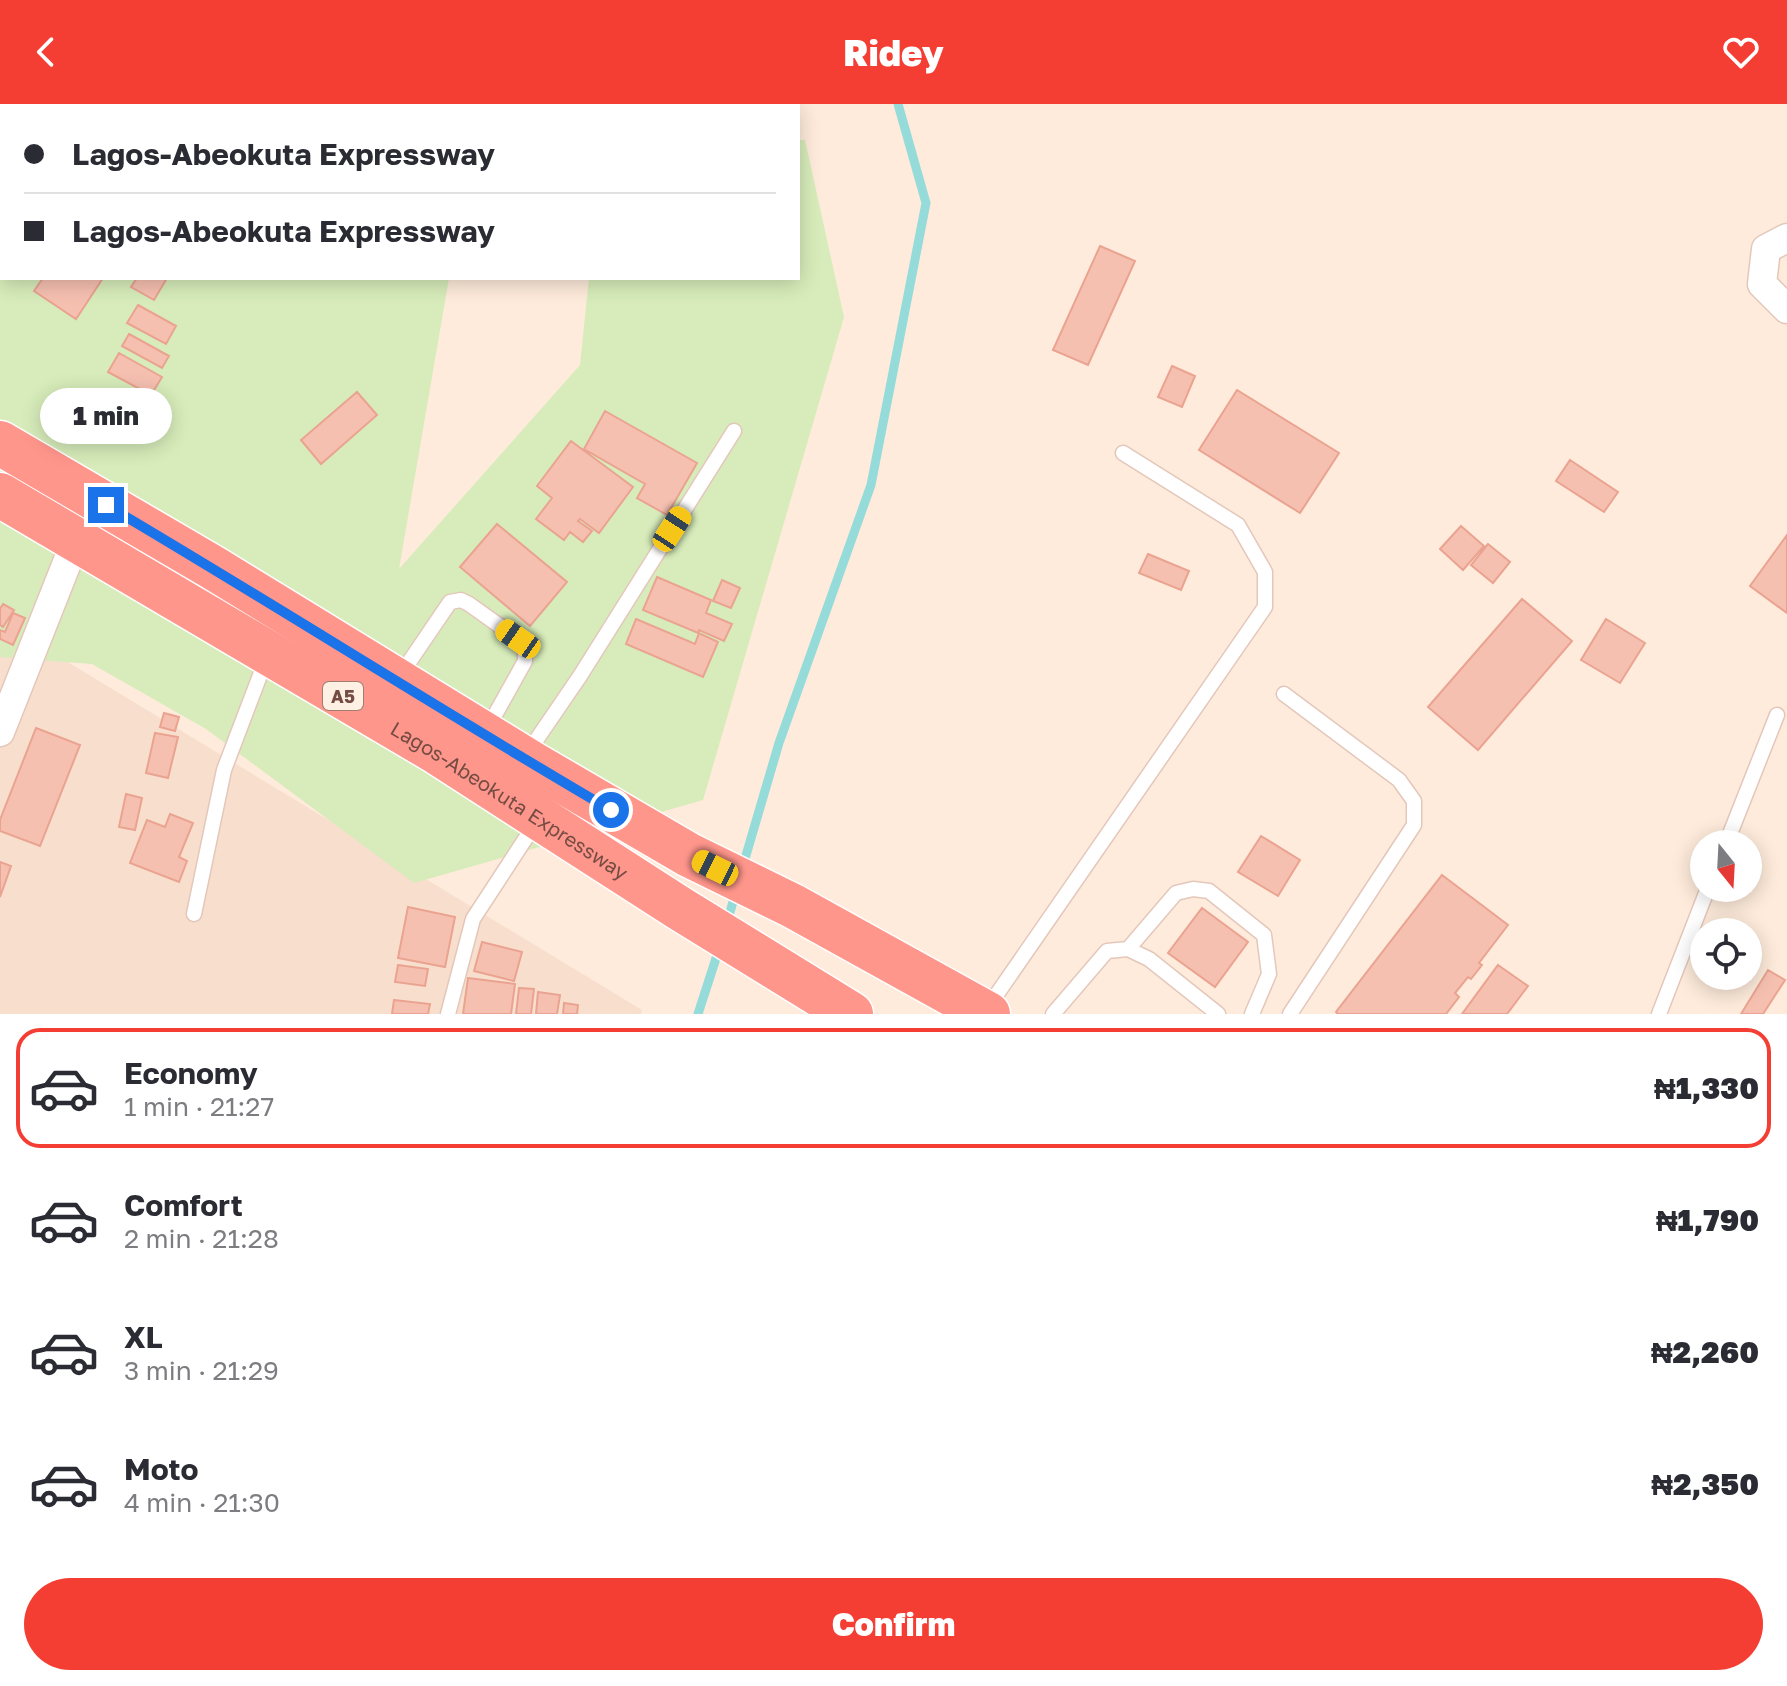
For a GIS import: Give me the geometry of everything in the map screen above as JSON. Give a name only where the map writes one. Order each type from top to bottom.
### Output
[{"type":"highway","name":"Lagos-Abeokuta Expressway","points":[[0,443],[689,855],[793,906],[986,1013]]},
{"type":"highway","name":"Lagos-Abeokuta Expressway","points":[[0,495],[435,751],[851,1014]]},
{"type":"street","points":[[1787,238],[1766,249],[1762,284],[1787,309]]},
{"type":"street","points":[[0,732],[76,540]]},
{"type":"lane","points":[[523,758],[580,676],[734,431]]},
{"type":"lane","points":[[986,1013],[1265,607],[1265,572],[1238,525],[1123,453]]},
{"type":"lane","points":[[397,681],[450,602],[461,600],[469,604],[518,639],[525,649],[525,661],[484,735]]},
{"type":"lane","points":[[194,914],[224,770],[269,653]]},
{"type":"lane","points":[[1284,694],[1399,780],[1414,801],[1414,825],[1290,1014]]},
{"type":"lane","points":[[1732,830],[1777,715]]},
{"type":"lane","points":[[448,1014],[473,919],[539,818]]},
{"type":"lane","points":[[1128,949],[1176,893],[1193,889],[1209,891],[1264,935],[1269,974],[1252,1014]]},
{"type":"lane","points":[[1659,1014],[1703,902]]},
{"type":"lane","points":[[1053,1014],[1107,951],[1128,949],[1149,959],[1218,1014]]},
{"type":"shaded area","points":[[0,621],[642,1010],[641,1014],[0,1014]]},
{"type":"green space","points":[[800,140],[805,140],[844,317],[703,800],[414,883],[206,729],[92,664],[0,657],[0,280],[449,280],[399,569],[580,365],[589,280],[800,280]]},
{"type":"building","points":[[1100,246],[1135,261],[1088,365],[1053,350]]},
{"type":"building","points":[[42,280],[102,280],[76,319],[34,291]]},
{"type":"building","points":[[136,280],[166,280],[154,300],[131,287]]},
{"type":"building","points":[[138,305],[176,326],[166,344],[127,323]]},
{"type":"building","points":[[129,334],[169,356],[162,368],[122,346]]},
{"type":"building","points":[[119,353],[162,377],[151,395],[108,372]]},
{"type":"building","points":[[1172,366],[1195,376],[1182,407],[1158,397]]},
{"type":"building","points":[[1237,390],[1339,453],[1300,513],[1199,450]]},
{"type":"building","points":[[357,392],[377,415],[321,464],[301,440]]},
{"type":"building","points":[[605,411],[697,463],[667,515],[637,498],[645,484],[584,449]]},
{"type":"building","points":[[571,441],[633,487],[599,533],[580,519],[578,521],[592,531],[583,542],[570,532],[564,540],[536,519],[552,498],[537,486]]},
{"type":"building","points":[[1570,460],[1618,492],[1604,512],[1556,481]]},
{"type":"building","points":[[497,524],[567,582],[530,626],[460,567]]},
{"type":"building","points":[[1461,526],[1484,546],[1463,570],[1440,549]]},
{"type":"building","points":[[1787,535],[1787,613],[1750,586]]},
{"type":"building","points":[[1488,544],[1510,562],[1493,583],[1471,565]]},
{"type":"building","points":[[1148,554],[1189,571],[1181,590],[1139,573]]},
{"type":"building","points":[[657,577],[711,600],[706,613],[732,624],[724,641],[643,610]]},
{"type":"building","points":[[722,580],[740,588],[731,608],[713,601]]},
{"type":"building","points":[[1522,599],[1572,641],[1478,750],[1428,707]]},
{"type":"building","points":[[3,604],[14,610],[3,627],[0,625],[0,609]]},
{"type":"building","points":[[13,613],[25,618],[13,645],[0,639],[0,630],[5,632]]},
{"type":"building","points":[[636,619],[695,644],[699,633],[718,642],[703,677],[626,644]]},
{"type":"building","points":[[1606,619],[1645,643],[1620,683],[1581,660]]},
{"type":"building","points":[[164,713],[179,717],[175,731],[160,727]]},
{"type":"building","points":[[36,728],[80,745],[40,846],[0,831],[0,820]]},
{"type":"building","points":[[155,733],[178,737],[168,778],[146,773]]},
{"type":"building","points":[[126,794],[142,798],[135,830],[119,827]]},
{"type":"building","points":[[170,814],[193,823],[179,857],[187,861],[179,882],[130,863],[147,820],[165,827]]},
{"type":"building","points":[[1261,836],[1300,860],[1278,896],[1238,872]]},
{"type":"building","points":[[0,862],[11,866],[0,897]]},
{"type":"building","points":[[1442,875],[1508,925],[1479,963],[1482,965],[1455,993],[1459,997],[1446,1014],[1338,1014],[1336,1012]]},
{"type":"building","points":[[408,907],[455,917],[445,967],[398,958]]},
{"type":"building","points":[[1202,908],[1248,942],[1215,987],[1168,953]]},
{"type":"building","points":[[482,942],[522,952],[514,981],[474,971]]},
{"type":"building","points":[[398,965],[428,969],[425,986],[395,982]]},
{"type":"building","points":[[1498,965],[1528,986],[1507,1014],[1462,1014]]},
{"type":"building","points":[[1768,970],[1785,980],[1763,1014],[1741,1014],[1756,990],[1762,990],[1762,980]]},
{"type":"building","points":[[468,978],[515,984],[511,1014],[463,1014]]},
{"type":"building","points":[[519,988],[534,989],[531,1014],[516,1014]]},
{"type":"building","points":[[538,992],[560,995],[557,1014],[536,1014]]},
{"type":"building","points":[[394,1000],[430,1004],[428,1014],[392,1014]]},
{"type":"building","points":[[564,1003],[578,1005],[577,1014],[563,1014]]},
{"type":"waterway","points":[[742,869],[779,743],[871,485],[926,203],[898,104]]},
{"type":"waterway","points":[[727,923],[736,891]]},
{"type":"waterway","points":[[698,1014],[719,949]]},
{"type":"route","points":[[106,505],[611,810]]}]
